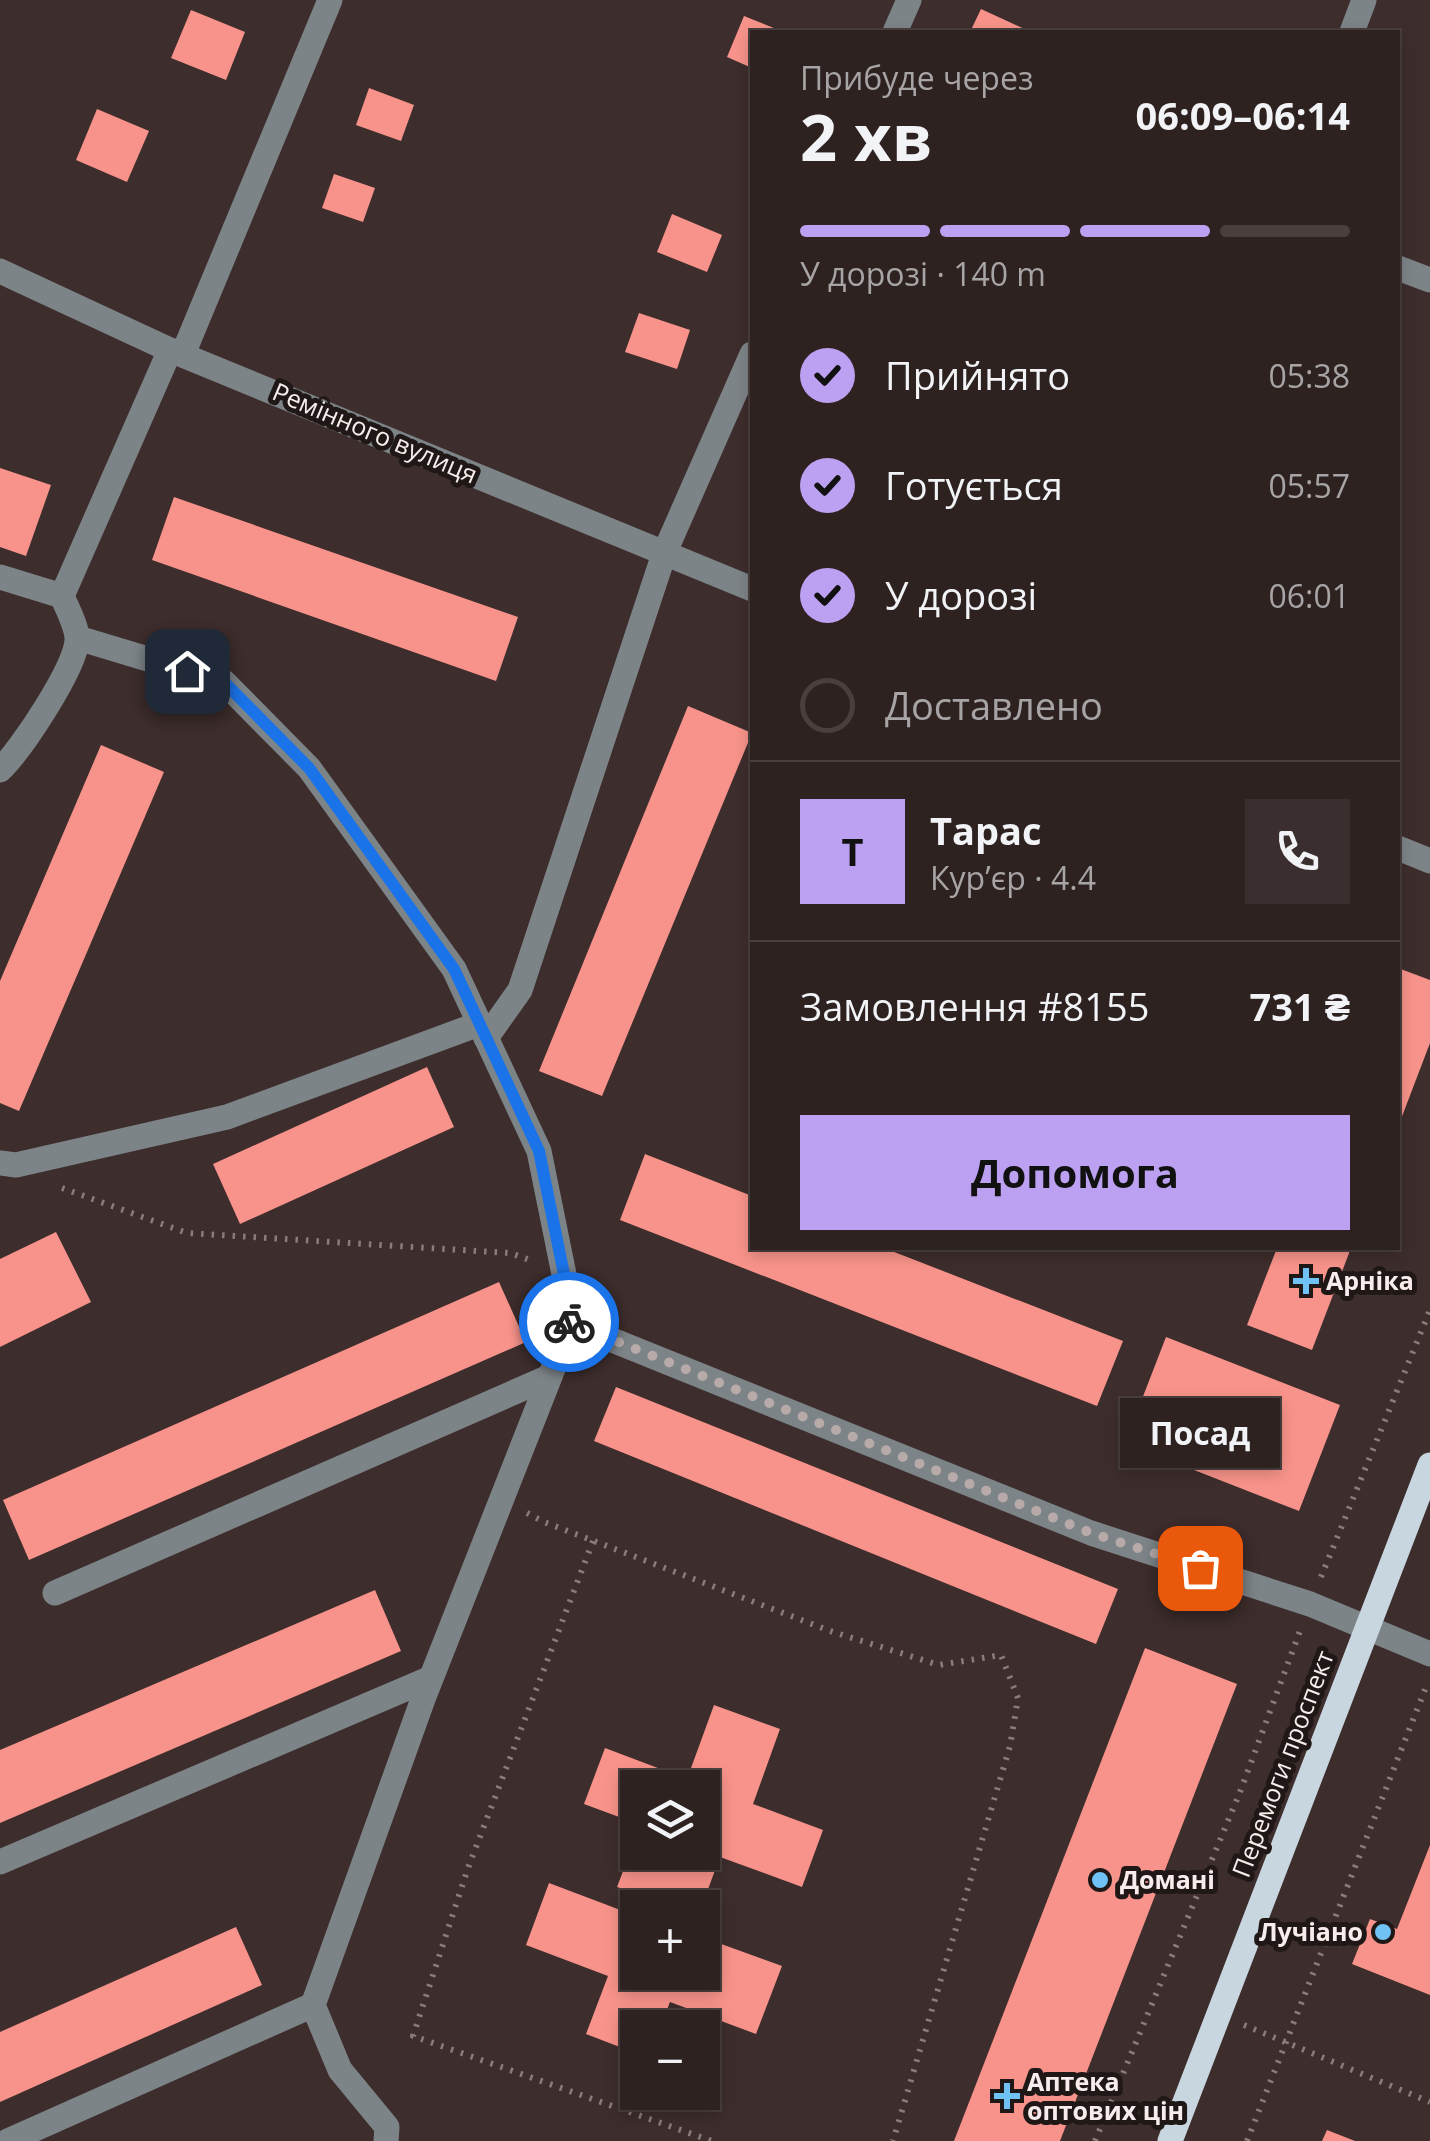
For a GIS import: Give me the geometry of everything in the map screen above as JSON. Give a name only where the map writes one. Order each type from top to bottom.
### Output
[{"type":"main road","name":"Перемоги проспект","points":[[1170,2141],[1430,1465]]},
{"type":"street","points":[[0,770],[16,755],[67,671],[78,638],[62,596],[177,352],[330,0]]},
{"type":"street","points":[[896,30],[909,0]]},
{"type":"street","points":[[1353,30],[1364,0]]},
{"type":"street","points":[[1400,269],[1430,280]]},
{"type":"street","name":"Ремінного вулиця","points":[[0,271],[177,352],[750,588]]},
{"type":"street","points":[[8,1164],[227,1117],[483,1031],[520,990],[664,554],[750,359]]},
{"type":"street","points":[[0,577],[62,596]]},
{"type":"street","points":[[78,638],[224,682],[309,768],[454,969],[539,1151],[564,1272],[568,1294],[562,1346],[431,1678],[313,2005],[340,2070],[387,2126],[386,2141]]},
{"type":"street","points":[[1400,849],[1430,861]]},
{"type":"street","points":[[565,1321],[1091,1533],[1310,1604],[1430,1654]]},
{"type":"street","points":[[55,1593],[549,1377]]},
{"type":"street","points":[[0,1862],[431,1678]]},
{"type":"street","points":[[8,2141],[313,2005]]},
{"type":"path","points":[[8,1164],[76,1194],[187,1233],[510,1253],[564,1272]]},
{"type":"path","points":[[1095,2141],[1240,1792],[1310,1604],[1430,1310]]},
{"type":"path","points":[[502,1499],[544,1522],[833,1632],[939,1665],[1000,1655],[1018,1698],[1010,1746],[893,2141]]},
{"type":"path","points":[[593,1540],[468,1868],[413,2036],[712,2141]]},
{"type":"path","points":[[1247,2141],[1430,1676]]},
{"type":"path","points":[[1220,2016],[1430,2102]]},
{"type":"building","points":[[981,9],[1027,30],[971,30]]},
{"type":"building","points":[[191,10],[245,32],[226,80],[171,58]]},
{"type":"building","points":[[744,16],[779,30],[750,30],[750,67],[727,57]]},
{"type":"building","points":[[369,88],[414,105],[401,141],[356,125]]},
{"type":"building","points":[[97,109],[149,131],[127,182],[76,160]]},
{"type":"building","points":[[334,174],[375,188],[363,222],[322,208]]},
{"type":"building","points":[[672,214],[722,235],[707,272],[657,252]]},
{"type":"building","points":[[639,313],[690,330],[677,369],[625,352]]},
{"type":"building","points":[[0,468],[51,485],[26,556],[0,547]]},
{"type":"building","points":[[174,497],[518,617],[496,681],[152,560]]},
{"type":"building","points":[[688,706],[750,732],[602,1096],[539,1071]]},
{"type":"building","points":[[101,745],[164,772],[19,1111],[0,1103],[0,981]]},
{"type":"building","points":[[1400,969],[1430,980],[1430,1043],[1400,1122]]},
{"type":"building","points":[[427,1067],[454,1127],[240,1224],[213,1164]]},
{"type":"building","points":[[645,1154],[750,1195],[750,1250],[889,1250],[1123,1341],[1097,1406],[620,1220]]},
{"type":"building","points":[[56,1232],[91,1302],[0,1347],[0,1259]]},
{"type":"building","points":[[1276,1250],[1350,1250],[1312,1350],[1247,1325]]},
{"type":"building","points":[[499,1282],[526,1342],[29,1560],[3,1500]]},
{"type":"building","points":[[1166,1337],[1340,1405],[1299,1511],[1125,1443]]},
{"type":"building","points":[[616,1387],[1118,1589],[1096,1644],[594,1441]]},
{"type":"building","points":[[375,1590],[401,1651],[0,1823],[0,1750]]},
{"type":"building","points":[[1145,1648],[1237,1684],[1060,2141],[954,2141]]},
{"type":"building","points":[[714,1705],[780,1729],[753,1804],[823,1830],[802,1887],[720,1857],[720,1770],[690,1770]]},
{"type":"building","points":[[605,1748],[663,1770],[620,1770],[620,1817],[584,1804]]},
{"type":"building","points":[[1430,1845],[1430,1995],[1352,1964],[1370,1919],[1397,1929]]},
{"type":"building","points":[[624,1870],[715,1870],[708,1890],[617,1887]]},
{"type":"building","points":[[549,1883],[620,1910],[620,1990],[720,1990],[720,1944],[782,1966],[756,2034],[720,2021],[720,2010],[692,2010],[670,2002],[667,2010],[620,2010],[620,2047],[586,2034],[608,1976],[526,1945]]},
{"type":"building","points":[[236,1927],[262,1985],[0,2102],[0,2032]]},
{"type":"building","points":[[1327,2130],[1355,2141],[1322,2141]]},
{"type":"way so far","points":[[569,1322],[1091,1533],[1200,1568]]},
{"type":"place","name":"Арніка","points":[[1306,1281]]},
{"type":"place","name":"Посад","points":[[1200,1568]]},
{"type":"place","name":"Домані","points":[[1100,1880]]},
{"type":"place","name":"Лучiано","points":[[1383,1932]]},
{"type":"place","name":"Аптека оптових цін","points":[[1007,2096]]},
{"type":"route","points":[[187,671],[224,682],[309,768],[454,969],[539,1151],[568,1294],[565,1321],[569,1322]]}]
